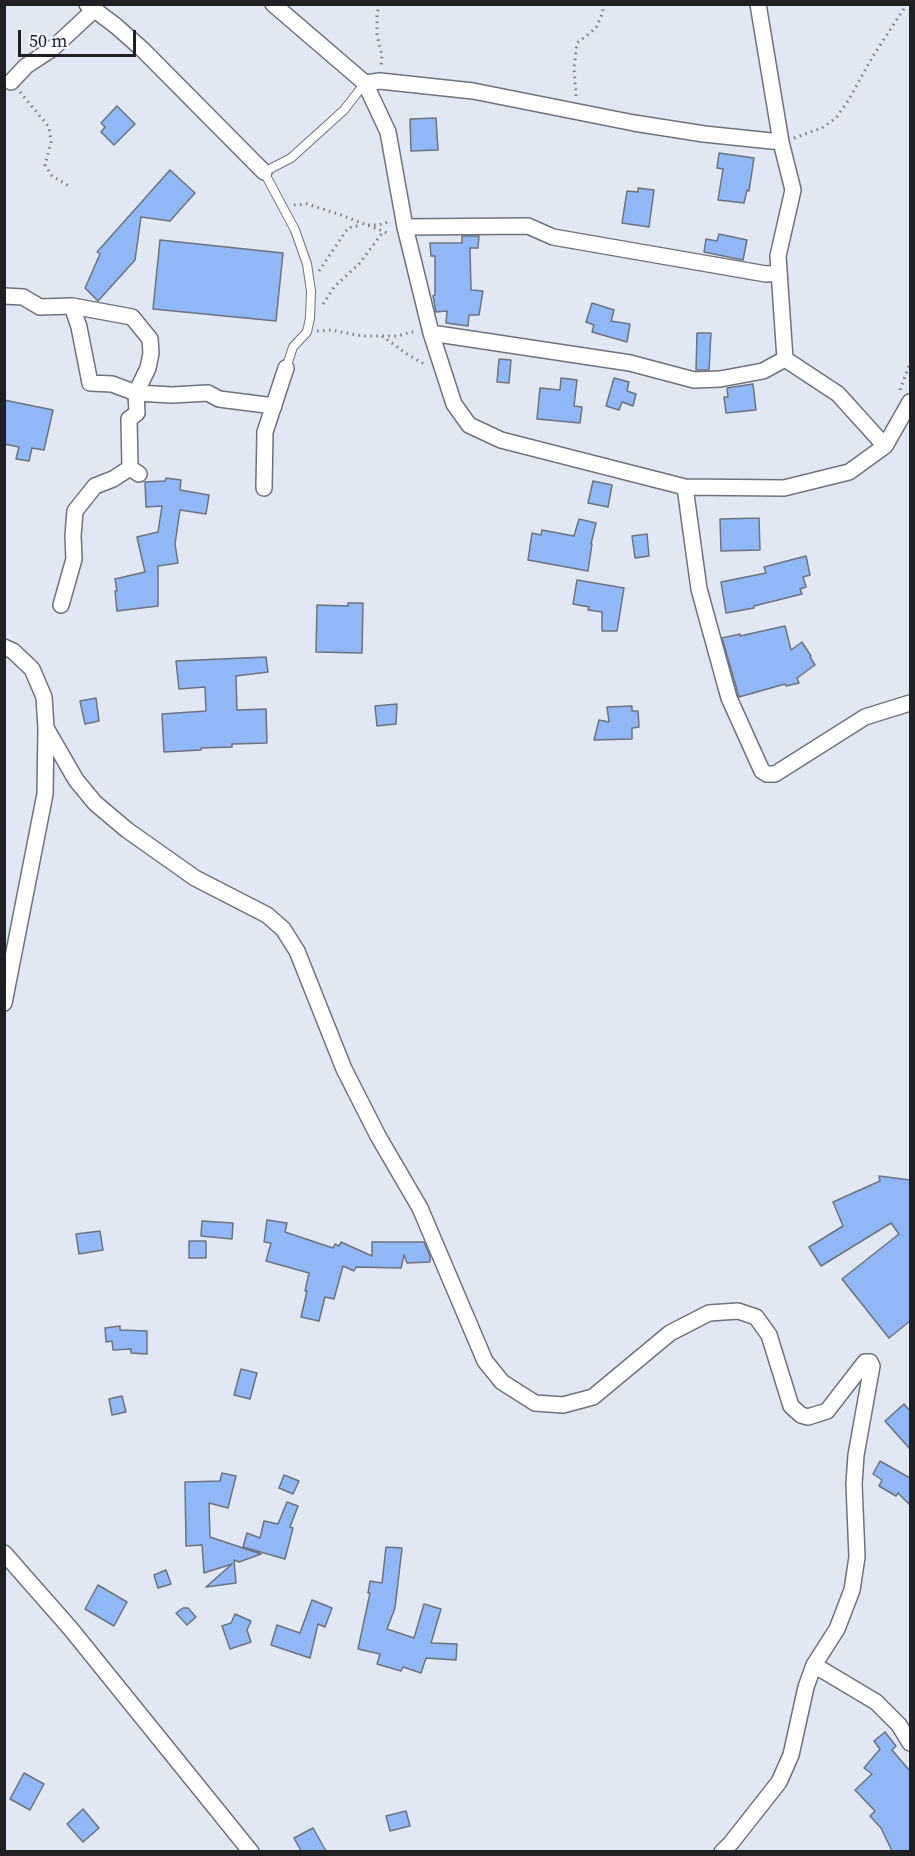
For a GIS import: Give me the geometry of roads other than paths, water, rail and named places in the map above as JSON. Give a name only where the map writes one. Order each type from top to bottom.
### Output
[{"type":"street","points":[[273,4],[372,82],[472,91],[577,113],[704,134],[781,142]]},
{"type":"street","points":[[758,4],[781,142],[793,190],[778,256],[785,358]]},
{"type":"street","points":[[11,82],[26,66],[51,49],[91,7],[142,49],[264,172]]},
{"type":"street","points":[[372,82],[388,132],[406,228],[431,333],[454,404],[469,425],[501,440],[686,488],[784,488],[849,472],[885,446],[910,402]]},
{"type":"street","points":[[406,228],[528,226],[553,237],[766,274],[778,273]]},
{"type":"street","points":[[4,296],[23,297],[40,307],[72,306],[132,317],[150,339],[151,353],[148,368],[136,393],[137,413],[129,419],[134,471],[95,486],[75,511],[74,559],[61,605]]},
{"type":"street","points":[[72,306],[79,327],[90,383],[112,384],[136,393],[172,395],[208,393],[219,399],[274,406]]},
{"type":"street","points":[[431,333],[630,363],[694,380],[720,379],[763,371],[785,358]]},
{"type":"street","points":[[785,358],[838,394],[885,446]]},
{"type":"street","points":[[264,488],[265,432],[286,368]]},
{"type":"street","points":[[686,488],[699,589],[729,698],[762,771],[775,774],[865,717],[910,703]]},
{"type":"street","points":[[4,647],[13,651],[32,669],[44,697],[46,728],[45,794],[4,1003]]},
{"type":"street","points":[[46,728],[76,780],[95,803],[127,830],[195,878],[267,915],[283,929],[297,951],[344,1069],[378,1136],[420,1208],[485,1361],[502,1382],[535,1403],[563,1405],[593,1397],[670,1333],[709,1313],[738,1311],[756,1317],[769,1335],[791,1406],[801,1415],[808,1417],[826,1411],[866,1362],[870,1362],[872,1366],[856,1455],[854,1484],[857,1557],[852,1590],[837,1629],[814,1665],[806,1688],[791,1755],[779,1782],[731,1844],[722,1851]]},
{"type":"street","points":[[4,1553],[70,1628],[251,1851]]},
{"type":"street","points":[[814,1665],[876,1702],[899,1725],[910,1743]]},
{"type":"lane","points":[[286,368],[293,347],[307,332],[310,318],[310,279],[295,230],[264,172],[291,158],[372,82]]}]
